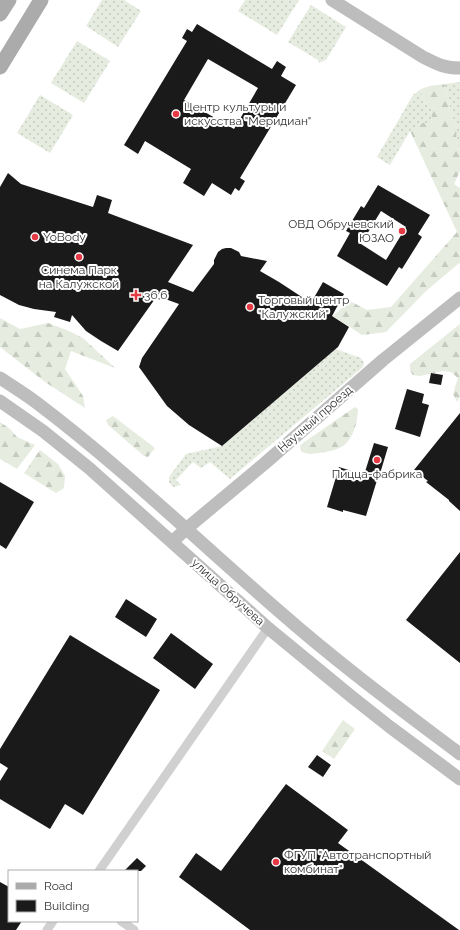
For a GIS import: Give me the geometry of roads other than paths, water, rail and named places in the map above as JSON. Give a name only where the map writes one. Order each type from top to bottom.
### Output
[{"type":"main road","points":[[0,14],[9,0]]},
{"type":"main road","points":[[0,67],[41,0]]},
{"type":"main road","points":[[332,0],[438,65],[449,68],[460,68]]},
{"type":"main road","name":"Научный проезд","points":[[172,542],[383,360],[460,298]]},
{"type":"main road","name":"улица Обручева","points":[[0,378],[36,402],[75,433],[331,655],[460,754]]},
{"type":"main road","name":"улица Обручева","points":[[0,401],[43,431],[89,468],[268,628],[352,697],[460,779]]},
{"type":"street","points":[[100,870],[268,628]]},
{"type":"street","points":[[122,922],[134,930]]},
{"type":"place","name":"Центр культуры и искусства \"Меридиан\"","points":[[176,114]]},
{"type":"place","name":"ОВД Обручевский ЮЗАО","points":[[402,231]]},
{"type":"place","name":"YoBody","points":[[35,237]]},
{"type":"place","name":"Синема Парк на Калужской","points":[[79,257]]},
{"type":"place","name":"36,6","points":[[136,295]]},
{"type":"place","name":"Торговый центр \"Калужский\"","points":[[250,307]]},
{"type":"place","name":"Пицца-фабрика","points":[[377,460]]},
{"type":"place","name":"ФГУП \"Автотранспортный комбинат\"","points":[[276,862]]}]
